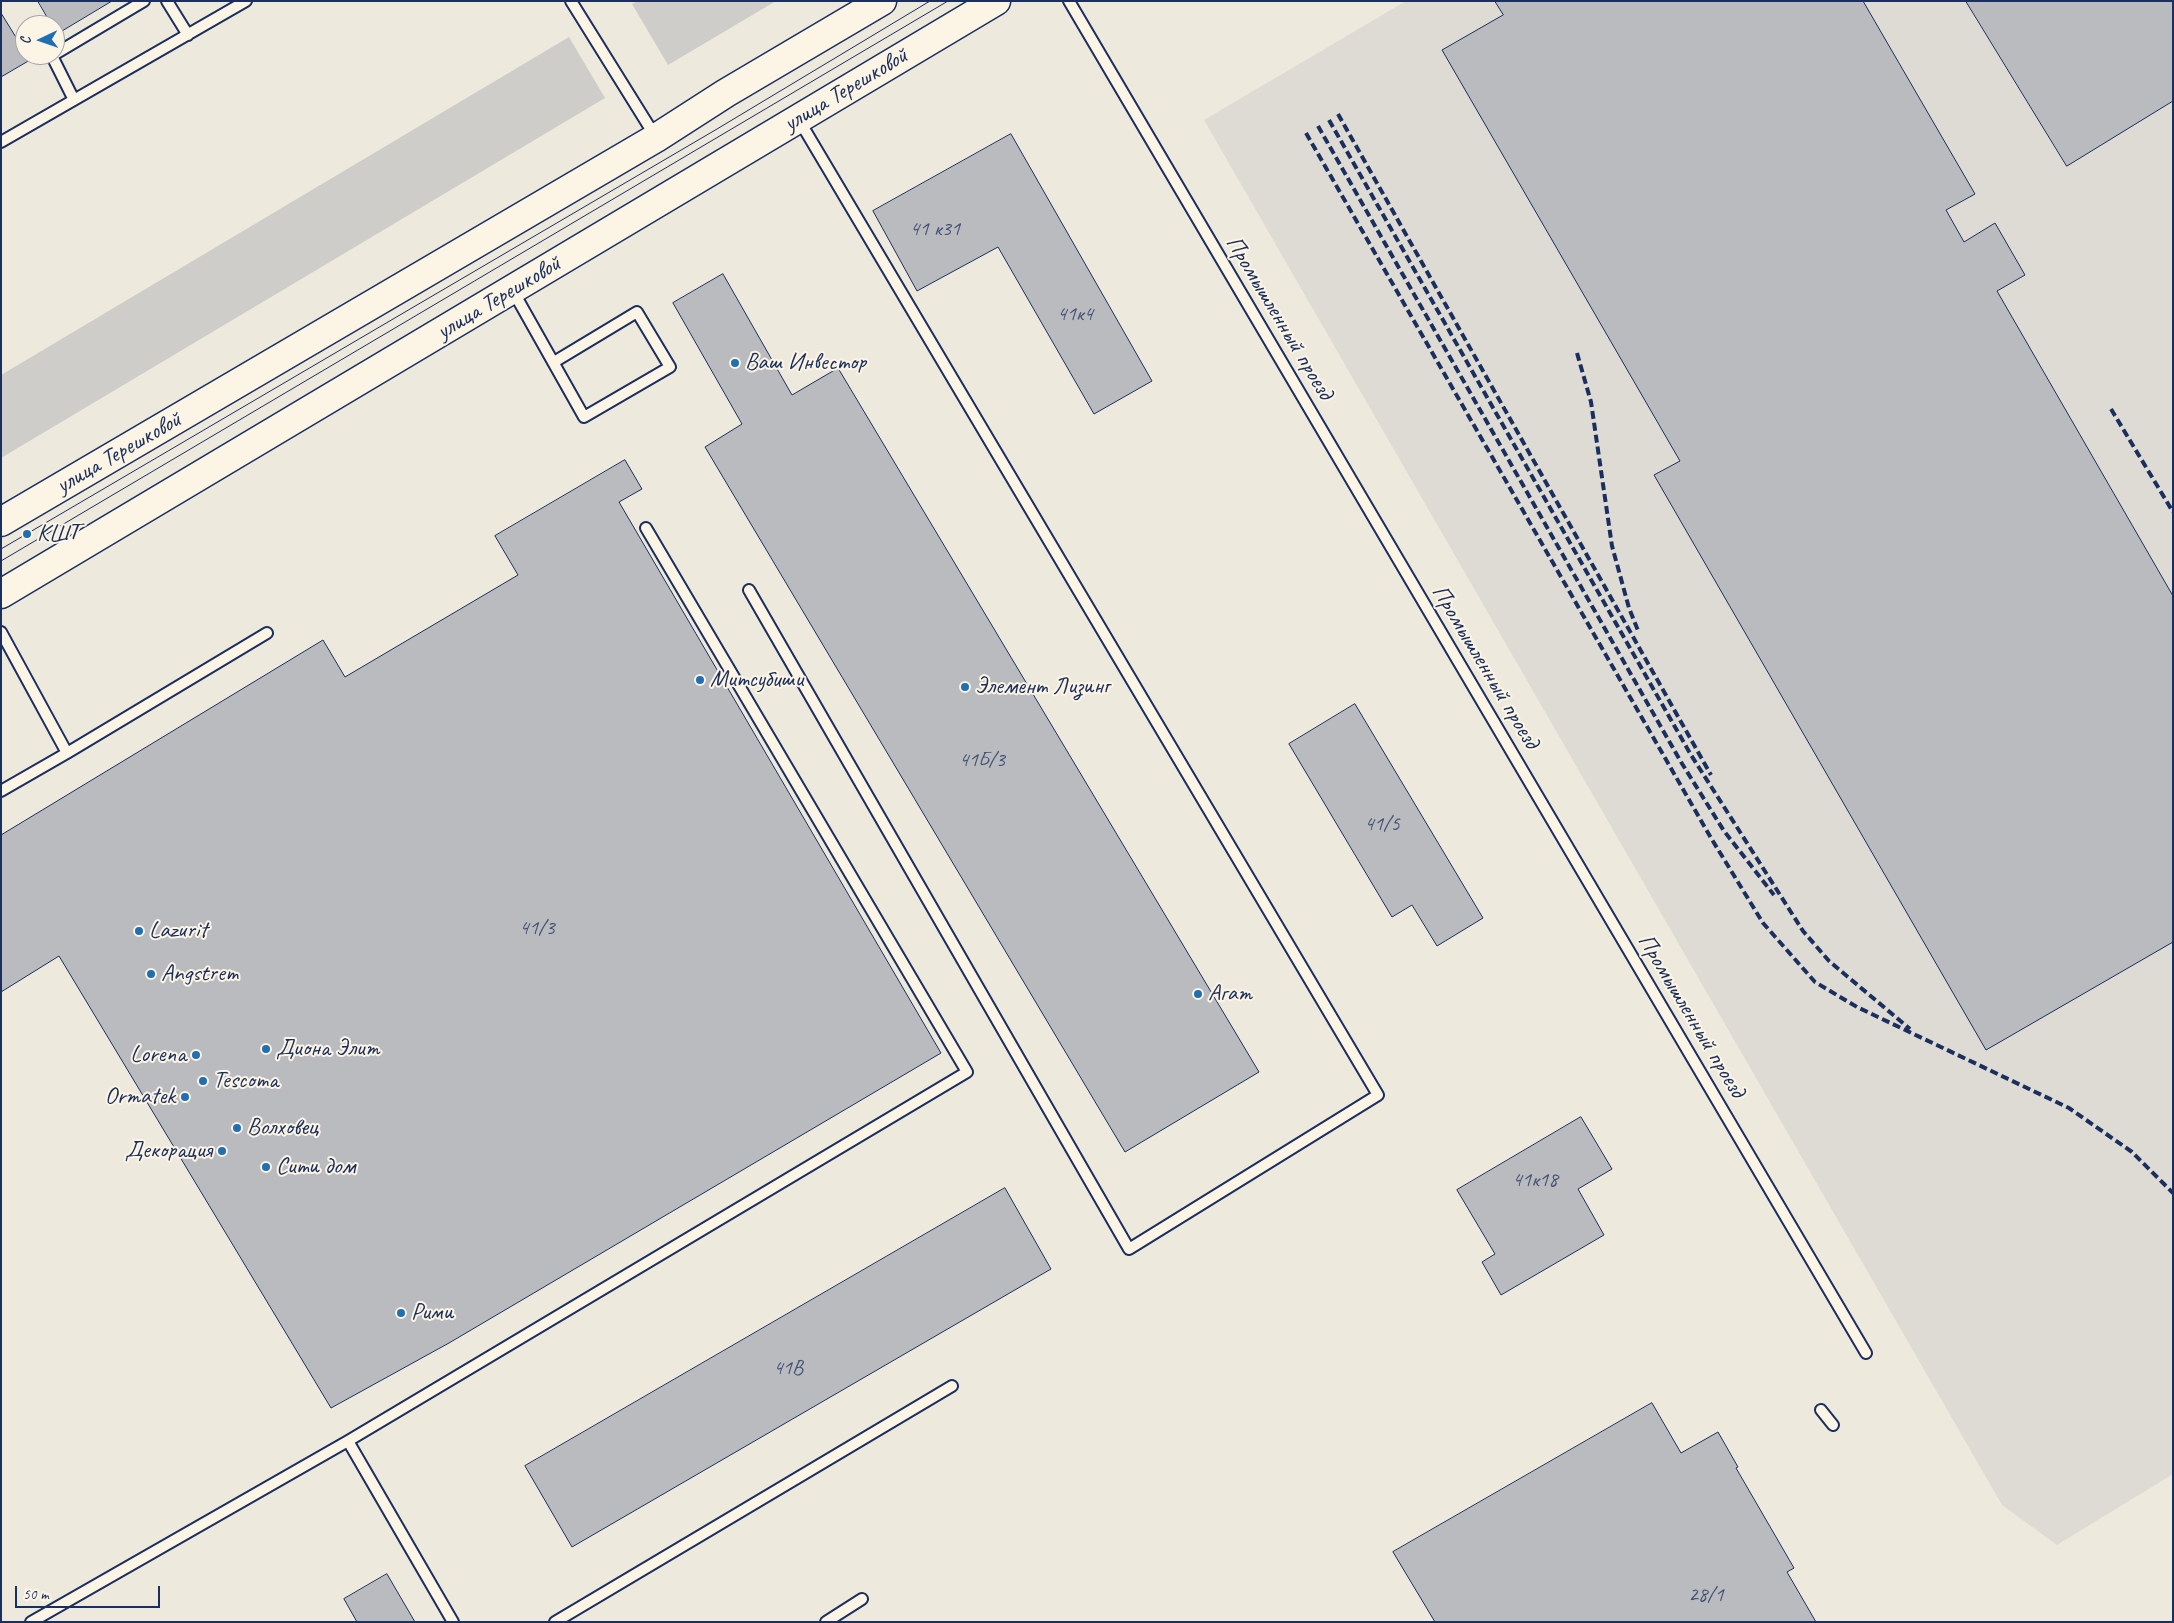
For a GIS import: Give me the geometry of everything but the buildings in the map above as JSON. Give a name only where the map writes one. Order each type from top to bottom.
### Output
[{"type":"main road","name":"улица Терешковой","points":[[1,522],[656,138],[726,93],[882,1]]},
{"type":"main road","name":"улица Терешковой","points":[[1,594],[996,1]]},
{"type":"lane","points":[[65,49],[144,1]]},
{"type":"lane","points":[[167,1],[188,35]]},
{"type":"lane","points":[[1,142],[246,1]]},
{"type":"lane","points":[[571,1],[656,138]]},
{"type":"lane","name":"Промышленный проезд","points":[[1069,1],[1866,1354]]},
{"type":"lane","points":[[56,65],[74,100]]},
{"type":"lane","points":[[749,590],[1129,1249],[1378,1095],[798,118]]},
{"type":"lane","points":[[512,290],[584,417],[670,367],[637,312],[554,362]]},
{"type":"lane","points":[[30,1622],[348,1441],[967,1072],[646,528]]},
{"type":"lane","points":[[1,632],[67,753]]},
{"type":"lane","points":[[1,791],[267,633]]},
{"type":"lane","points":[[555,1622],[952,1386]]},
{"type":"lane","points":[[1821,1410],[1833,1426]]},
{"type":"lane","points":[[348,1441],[453,1622]]},
{"type":"lane","points":[[826,1622],[862,1599]]},
{"type":"shaded area","points":[[637,1],[776,1],[668,65],[632,4]]},
{"type":"shaded area","points":[[1406,1],[2173,1],[2173,1474],[2057,1545],[2002,1505],[1204,120]]},
{"type":"shaded area","points":[[569,37],[605,98],[1,458],[1,375]]},
{"type":"tram line","points":[[1,549],[717,129],[930,1]]},
{"type":"tram line","points":[[1,561],[948,1]]},
{"type":"railway","points":[[1338,114],[1711,775]]},
{"type":"railway","points":[[1329,120],[1691,755],[1803,931],[1829,961],[1910,1029]]},
{"type":"railway","points":[[1318,126],[1681,762],[1724,831],[1774,895]]},
{"type":"railway","points":[[1306,133],[1711,838],[1763,923],[1815,982],[1857,1007],[2069,1108],[2132,1152],[2173,1193]]},
{"type":"railway","points":[[1577,353],[1591,402],[1612,546],[1629,608],[1639,633]]},
{"type":"railway","points":[[2111,409],[2173,512]]},
{"type":"place","name":"Ваш Инвестор","points":[[735,363]]},
{"type":"place","name":"КШТ","points":[[27,534]]},
{"type":"place","name":"Митсубиши","points":[[700,680]]},
{"type":"place","name":"Элемент Лизинг","points":[[965,687]]},
{"type":"place","name":"Lazurit","points":[[139,931]]},
{"type":"place","name":"Angstrem","points":[[151,974]]},
{"type":"place","name":"Агат","points":[[1198,994]]},
{"type":"place","name":"Диона Элит","points":[[266,1049]]},
{"type":"place","name":"Lorena","points":[[196,1055]]},
{"type":"place","name":"Tescoma","points":[[203,1081]]},
{"type":"place","name":"Ormatek","points":[[185,1097]]},
{"type":"place","name":"Волховец","points":[[237,1128]]},
{"type":"place","name":"Декорация","points":[[222,1151]]},
{"type":"place","name":"Сити дом","points":[[266,1167]]},
{"type":"place","name":"Рими","points":[[401,1313]]}]
